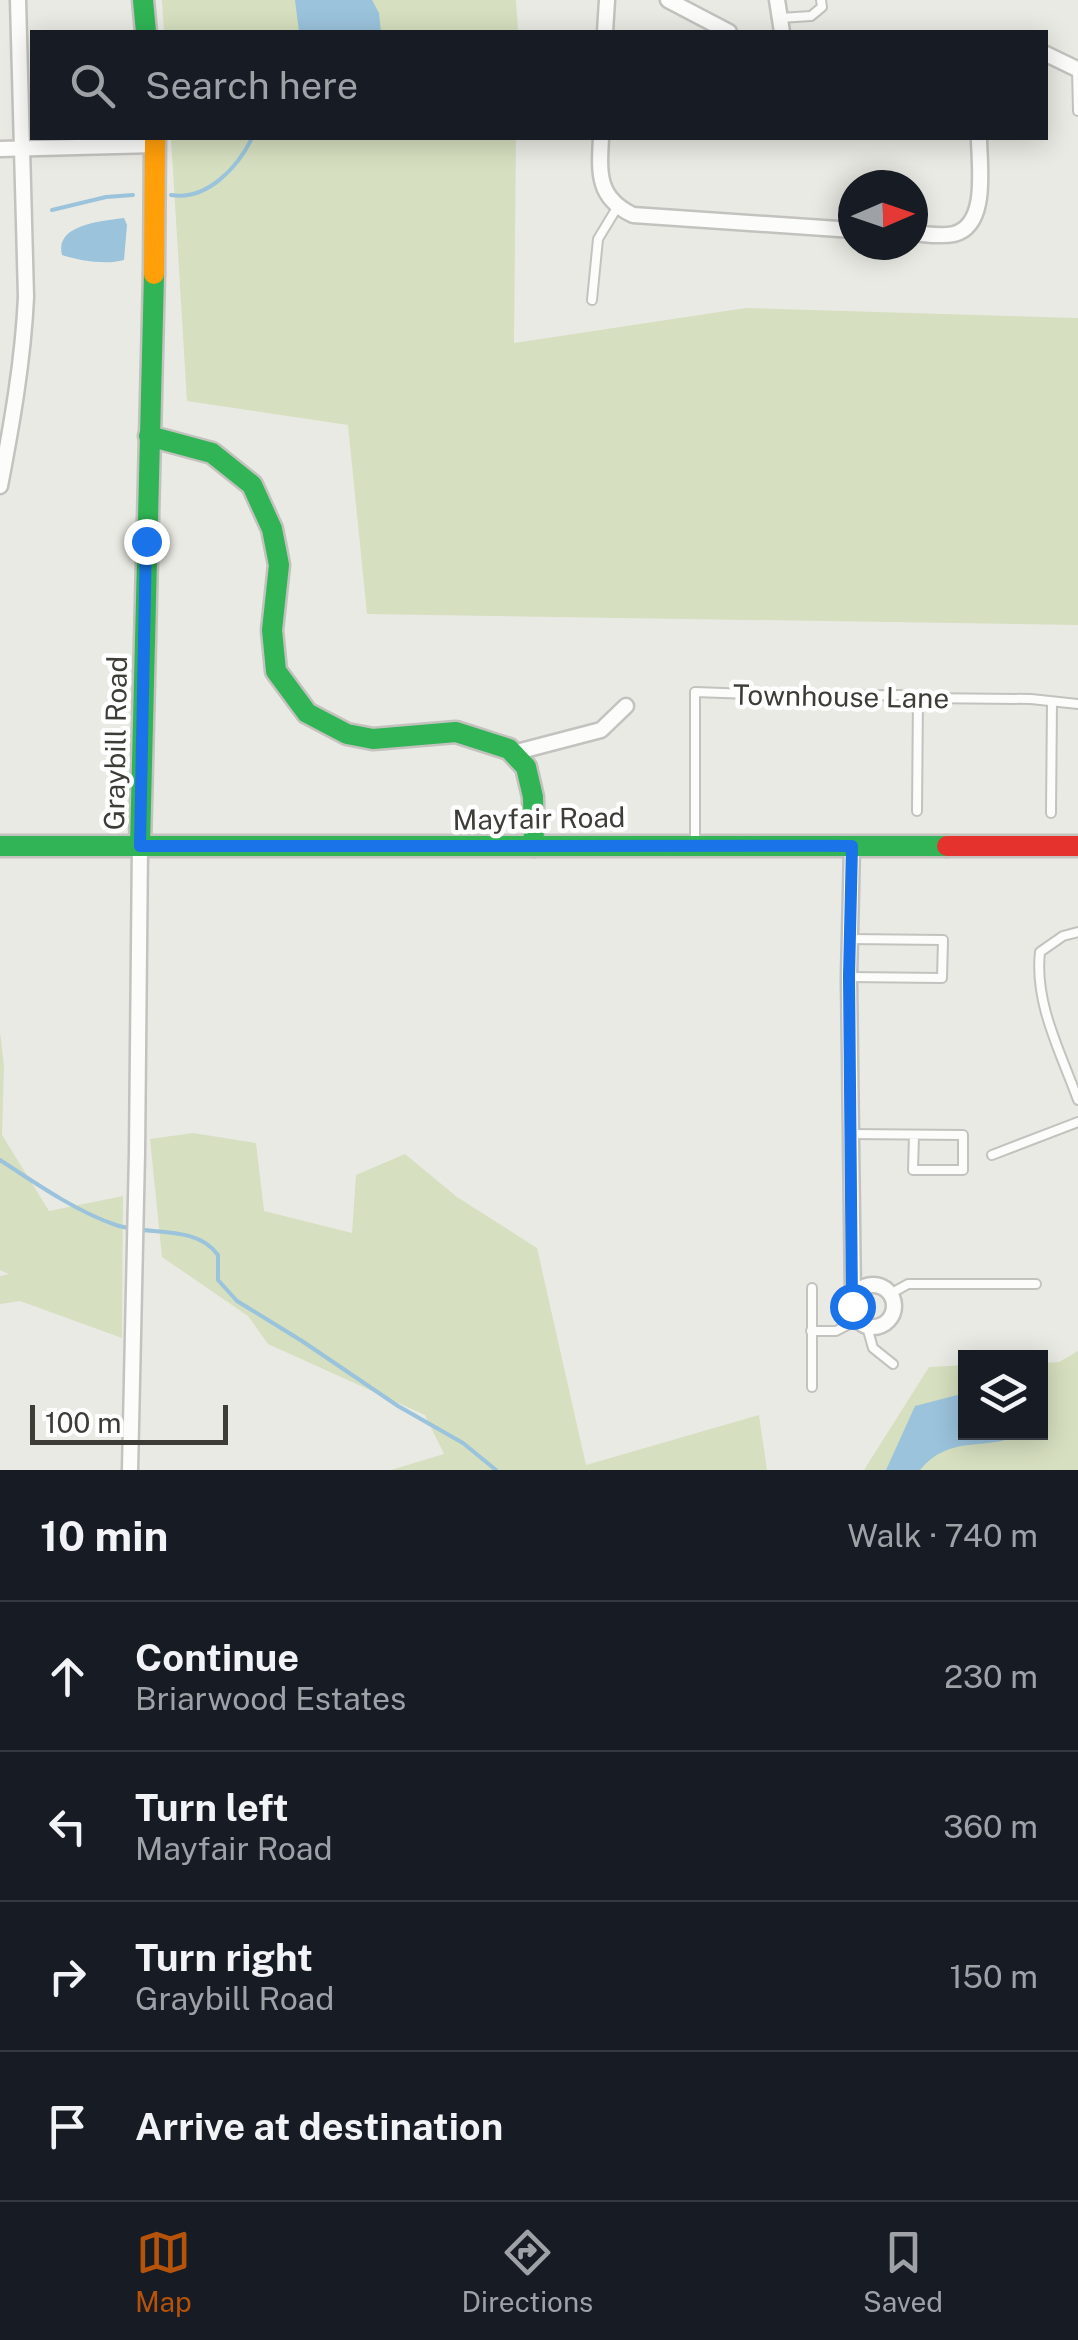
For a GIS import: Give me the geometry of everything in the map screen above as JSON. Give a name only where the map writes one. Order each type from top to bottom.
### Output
[{"type":"street","points":[[0,486],[18,388],[26,296],[18,0]]},
{"type":"street","points":[[143,0],[146,30]]},
{"type":"street","points":[[605,30],[607,0]]},
{"type":"street","points":[[668,0],[725,30]]},
{"type":"street","points":[[778,0],[781,25]]},
{"type":"street","points":[[1048,55],[1077,68]]},
{"type":"street","points":[[600,140],[600,177],[605,192],[633,214],[838,229]]},
{"type":"street","points":[[928,233],[951,234],[973,222],[979,199],[978,140]]},
{"type":"street","points":[[0,149],[155,141]]},
{"type":"street","name":"Graybill Road","points":[[130,1470],[155,141]]},
{"type":"street","points":[[149,436],[212,453],[252,485],[272,529],[279,564],[272,630],[276,671],[307,713],[347,734],[373,739],[456,732],[509,749],[526,767],[533,797],[534,846]]},
{"type":"street","points":[[513,752],[601,730],[626,706]]},
{"type":"street","name":"Mayfair Road","points":[[0,846],[1078,846]]},
{"type":"street","points":[[852,846],[849,976],[853,1312],[862,1324],[882,1326],[891,1319],[895,1308],[890,1294],[872,1285],[860,1289],[853,1300]]},
{"type":"lane","points":[[781,25],[811,16],[822,7],[821,0]]},
{"type":"lane","points":[[1077,68],[1078,111]]},
{"type":"lane","points":[[592,300],[598,239],[618,206]]},
{"type":"lane","name":"Townhouse Lane","points":[[694,844],[695,692],[1078,704]]},
{"type":"lane","points":[[917,811],[918,698]]},
{"type":"lane","points":[[1051,812],[1052,702]]},
{"type":"lane","points":[[1078,932],[1063,936],[1040,952],[1038,971],[1046,1011],[1078,1100]]},
{"type":"lane","points":[[849,938],[942,940],[942,978],[849,976]]},
{"type":"lane","points":[[992,1156],[1078,1122]]},
{"type":"lane","points":[[850,1134],[963,1135],[963,1170],[913,1170],[914,1135]]},
{"type":"lane","points":[[890,1294],[908,1284],[1036,1284]]},
{"type":"lane","points":[[812,1288],[812,1387]]},
{"type":"lane","points":[[811,1331],[862,1324],[873,1348],[893,1364]]},
{"type":"green space","points":[[162,0],[516,0],[518,30],[164,30]]},
{"type":"green space","points":[[171,140],[516,140],[514,343],[746,308],[1078,318],[1078,625],[367,614],[348,425],[187,401]]},
{"type":"green space","points":[[0,1032],[4,1066],[2,1135],[49,1211],[123,1196],[122,1338],[20,1301],[0,1304],[0,1276],[9,1274],[0,1270]]},
{"type":"green space","points":[[193,1133],[256,1143],[264,1211],[352,1233],[356,1175],[405,1154],[457,1197],[537,1248],[586,1465],[759,1415],[767,1470],[391,1470],[444,1454],[425,1415],[268,1344],[248,1316],[162,1257],[150,1139]]},
{"type":"green space","points":[[1078,1351],[1078,1470],[864,1470],[929,1367],[958,1365],[958,1440],[1048,1440],[1048,1363],[1059,1362]]},
{"type":"water","points":[[295,0],[372,0],[379,13],[381,30],[299,30]]},
{"type":"water","points":[[124,218],[124,260],[93,262],[62,255],[65,237],[73,230]]},
{"type":"water","points":[[958,1395],[958,1440],[1006,1440],[945,1451],[920,1470],[886,1470],[915,1406]]},
{"type":"waterway","points":[[171,195],[197,193],[220,180],[251,140]]},
{"type":"waterway","points":[[52,210],[133,195]]},
{"type":"waterway","points":[[0,1160],[86,1213],[116,1225],[184,1235],[209,1245],[218,1255],[218,1280],[237,1301],[398,1406],[463,1443],[496,1470]]},
{"type":"traffic: fast","points":[[143,0],[146,30]]},
{"type":"traffic: fast","points":[[140,845],[154,274]]},
{"type":"traffic: fast","points":[[149,436],[212,453],[252,485],[272,529],[279,565],[272,630],[276,671],[307,713],[347,734],[373,739],[456,732],[509,749],[526,767],[533,797],[534,846]]},
{"type":"traffic: fast","points":[[0,846],[947,846]]},
{"type":"traffic: slow","points":[[154,274],[155,140]]},
{"type":"traffic: jam","points":[[947,846],[1078,846]]},
{"type":"route","points":[[146,541],[140,846],[852,846],[852,1306]]}]
